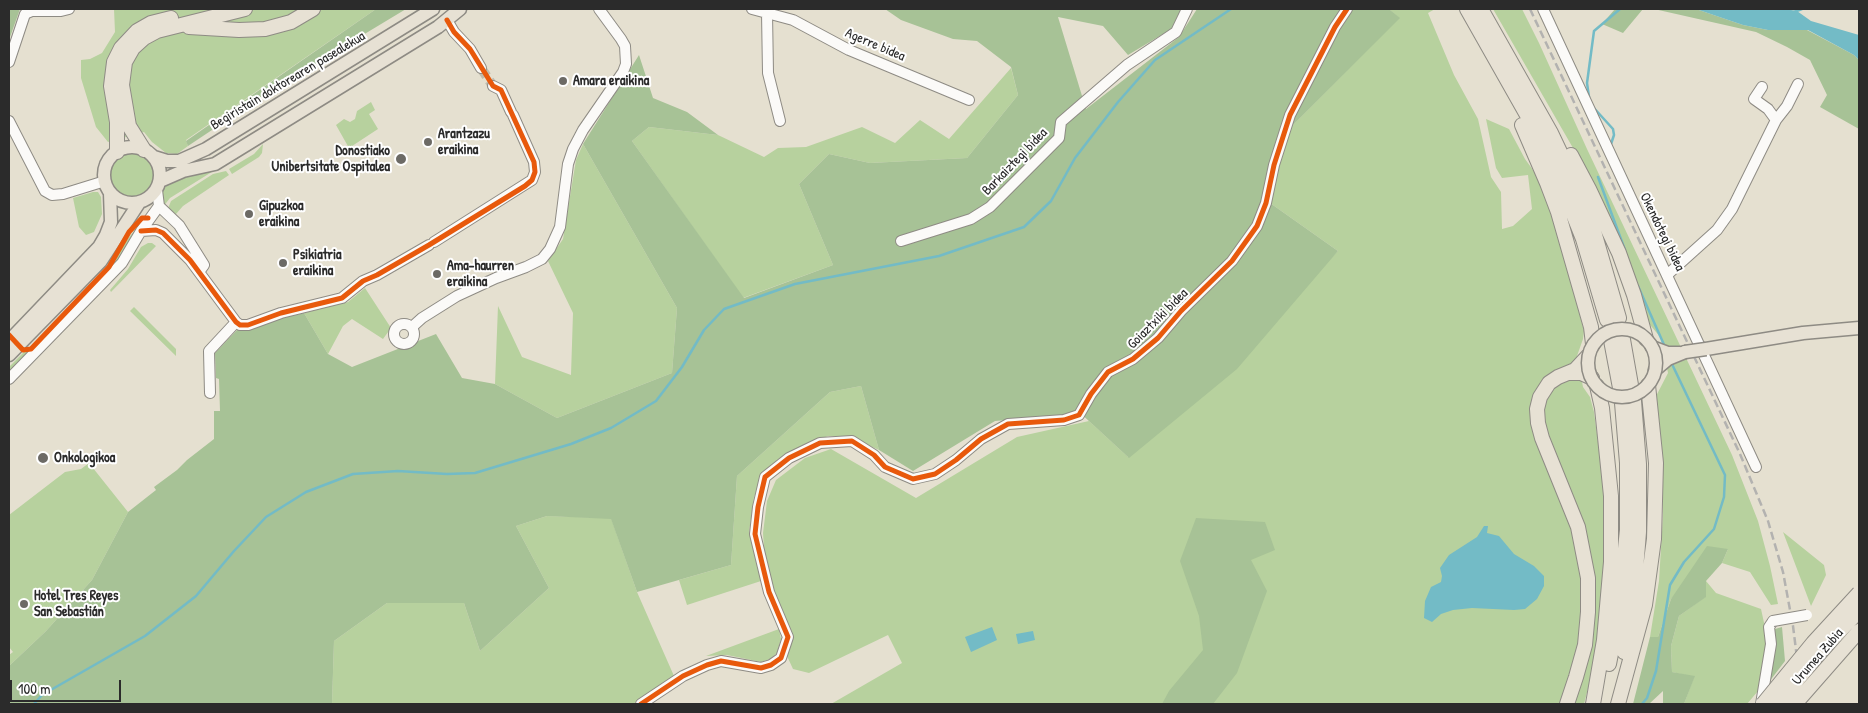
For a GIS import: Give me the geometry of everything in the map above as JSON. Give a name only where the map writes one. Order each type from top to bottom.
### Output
[{"type":"highway","points":[[195,14],[210,9]]},
{"type":"highway","points":[[117,152],[117,122],[111,78],[114,62],[121,48],[137,31],[151,24],[195,14],[230,9]]},
{"type":"highway","points":[[149,153],[133,135],[127,120],[122,85],[123,70],[129,55],[138,43],[150,35],[169,28],[246,9]]},
{"type":"highway","points":[[169,28],[264,29],[292,22],[313,9]]},
{"type":"highway","points":[[1466,9],[1540,138],[1569,202],[1613,319],[1595,235],[1581,199],[1551,133],[1481,9]]},
{"type":"highway","points":[[1503,73],[1504,87],[1531,142],[1558,212],[1591,327],[1591,350],[1580,366],[1549,383],[1540,397],[1538,409],[1538,423],[1544,445],[1578,527],[1585,561],[1588,595],[1585,645],[1567,704]]},
{"type":"highway","points":[[1529,93],[1540,102],[1589,189],[1621,259],[1649,343]]},
{"type":"highway","points":[[1616,334],[1626,387]]},
{"type":"highway","points":[[1563,375],[1581,374],[1594,382],[1607,453],[1611,496],[1609,601],[1593,704]]},
{"type":"highway","points":[[1618,704],[1645,604],[1651,572],[1656,523],[1656,463],[1648,385]]},
{"type":"highway","points":[[1599,704],[1617,623],[1624,567],[1628,402],[1640,492],[1636,569],[1629,625],[1612,704]]},
{"type":"highway","points":[[1762,704],[1813,643],[1859,593]]},
{"type":"highway","name":"Urumea Zubia","points":[[1778,704],[1819,653],[1859,611]]},
{"type":"highway","name":"Urumea Zubia","points":[[1796,704],[1859,631]]},
{"type":"main road","name":"Begiristain doktorearen pasealekua","points":[[149,153],[167,161],[179,161],[206,149],[433,9]]},
{"type":"main road","points":[[158,185],[183,171],[215,164],[438,27],[446,14],[460,9]]},
{"type":"main road","points":[[9,341],[100,247],[111,222],[106,165],[117,152],[130,147],[149,153],[158,164],[160,172],[158,185],[149,198],[139,203],[123,202],[108,187]]},
{"type":"main road","points":[[9,356],[107,253],[139,203]]},
{"type":"main road","points":[[1649,343],[1656,362],[1655,370],[1648,385],[1635,394],[1619,396],[1604,391],[1594,382],[1588,367],[1591,350],[1604,334],[1619,329],[1634,331],[1649,343],[1668,353],[1685,352],[1803,333],[1859,328]]},
{"type":"main road","points":[[1655,370],[1668,359],[1685,352]]},
{"type":"street","points":[[9,62],[25,14],[32,11],[61,11],[69,9]]},
{"type":"street","points":[[412,327],[422,318],[457,296],[496,278],[526,268],[542,259],[550,249],[560,227],[568,164],[573,149],[582,130],[623,72],[626,64],[625,46],[621,38],[598,9]]},
{"type":"street","name":"Agerre bidea","points":[[752,9],[770,12],[793,20],[849,50],[970,100]]},
{"type":"street","name":"Barkaiztegi bidea","points":[[901,240],[971,219],[990,208],[1060,138],[1061,122],[1127,65],[1176,32],[1187,9]]},
{"type":"street","name":"Goiaztxiki bidea","points":[[641,704],[683,676],[707,665],[721,661],[761,668],[771,665],[780,658],[788,637],[769,592],[755,534],[758,507],[765,477],[789,458],[820,443],[852,441],[874,455],[885,467],[913,479],[935,474],[956,460],[981,439],[1008,424],[1064,420],[1079,415],[1091,394],[1108,372],[1133,359],[1158,338],[1181,311],[1232,261],[1257,226],[1266,203],[1274,165],[1290,115],[1335,27],[1347,9]]},
{"type":"street","name":"Okendotegi bidea","points":[[1542,9],[1756,467]]},
{"type":"street","points":[[770,12],[768,73],[780,121]]},
{"type":"street","points":[[446,14],[454,32],[470,49],[481,68]]},
{"type":"street","points":[[1667,275],[1717,230],[1732,209],[1776,120],[1787,106],[1798,84]]},
{"type":"street","points":[[1762,87],[1754,99],[1768,109],[1776,120]]},
{"type":"street","points":[[141,230],[156,230],[163,233],[199,272],[236,322],[248,325],[281,313],[342,298],[363,281],[376,276],[532,180],[535,172],[534,162],[512,114],[497,88]]},
{"type":"street","points":[[9,121],[45,191],[52,194],[63,194],[108,187]]},
{"type":"street","points":[[9,380],[122,263],[141,230],[159,206],[158,185]]},
{"type":"street","points":[[159,206],[180,225],[204,265],[199,272]]},
{"type":"street","points":[[210,393],[209,351],[236,322]]},
{"type":"street","points":[[1762,704],[1771,644],[1769,627],[1773,621],[1808,615]]},
{"type":"green space","points":[[9,9],[20,9],[9,40]]},
{"type":"green space","points":[[114,9],[376,9],[186,140],[188,146],[177,154],[166,153],[152,142],[144,132],[108,142],[96,127],[81,78],[81,60],[90,59],[102,53],[115,32]]},
{"type":"green space","points":[[376,9],[406,9],[275,88],[188,146],[186,141]]},
{"type":"green space","points":[[885,9],[1181,9],[1173,28],[1128,55],[1103,26],[1058,17],[1086,109],[1179,37],[1197,9],[1389,9],[1400,18],[1279,139],[1263,198],[1338,251],[1237,369],[1129,458],[1077,410],[1066,415],[995,421],[913,471],[879,450],[861,386],[830,392],[737,476],[731,565],[637,592],[611,519],[547,516],[516,526],[549,588],[480,651],[464,603],[387,603],[334,641],[332,704],[9,704],[9,666],[46,631],[92,580],[128,512],[156,490],[154,487],[214,439],[214,411],[220,411],[219,379],[216,378],[215,353],[238,329],[246,330],[257,324],[304,313],[328,354],[352,367],[436,334],[462,378],[495,384],[557,418],[672,373],[677,308],[583,144],[639,55],[653,98],[687,112],[718,135],[649,127],[632,141],[744,298],[833,265],[799,184],[829,154],[870,163],[967,158],[1018,95],[1011,67],[977,41],[953,39],[901,20]]},
{"type":"green space","points":[[1389,9],[1435,9],[1428,13],[1454,75],[1478,119],[1491,177],[1501,192],[1502,229],[1513,226],[1532,209],[1528,175],[1502,178],[1496,168],[1486,119],[1509,129],[1525,159],[1541,181],[1552,209],[1584,331],[1577,356],[1583,387],[1590,397],[1594,412],[1603,480],[1606,529],[1605,597],[1594,665],[1584,704],[831,704],[902,663],[888,635],[809,673],[793,669],[787,656],[792,637],[778,604],[765,563],[763,533],[767,501],[776,480],[805,458],[831,449],[916,498],[1017,437],[1089,421],[1128,457],[1338,251],[1263,198],[1279,139],[1399,18]]},
{"type":"green space","points":[[1493,9],[1522,9],[1539,43],[1732,455],[1758,521],[1778,604],[1771,605],[1750,572],[1722,563],[1728,549],[1671,599],[1658,637],[1650,637],[1659,581],[1663,515],[1662,456],[1654,400],[1668,373],[1661,338],[1646,320],[1592,181]]},
{"type":"green space","points":[[1615,9],[1643,9],[1623,33],[1602,24]]},
{"type":"green space","points":[[1654,9],[1696,9],[1743,25],[1768,30],[1807,30],[1854,55],[1859,60],[1859,129],[1820,107],[1827,95],[1810,60],[1756,32]]},
{"type":"green space","points":[[1011,68],[1018,95],[967,158],[870,163],[829,154],[799,184],[833,265],[743,298],[632,141],[649,127],[718,135],[764,157],[778,148],[806,147],[862,127],[895,143],[920,120],[949,139]]},
{"type":"green space","points":[[371,102],[375,110],[369,114],[378,129],[349,148],[336,125],[344,119],[350,122],[355,119],[357,111]]},
{"type":"green space","points":[[263,144],[262,153],[259,157],[232,174],[229,169],[254,154]]},
{"type":"green space","points":[[583,144],[677,308],[672,373],[557,418],[495,384],[498,306],[522,357],[571,375],[573,313],[548,261],[563,239],[576,160]]},
{"type":"green space","points":[[136,153],[148,159],[153,166],[153,184],[148,191],[141,196],[128,197],[120,194],[113,187],[110,171],[113,163],[120,156]]},
{"type":"green space","points":[[215,170],[170,198],[163,207],[161,195],[166,185],[180,178]]},
{"type":"green space","points":[[226,171],[229,175],[183,206],[176,214],[177,219],[167,211],[171,201],[213,174]]},
{"type":"green space","points":[[98,192],[101,197],[102,214],[94,232],[86,235],[79,227],[73,198]]},
{"type":"green space","points":[[142,221],[146,221],[112,269],[9,375],[9,367],[25,351],[32,349],[111,269],[123,245]]},
{"type":"green space","points":[[148,243],[156,246],[111,292],[110,290],[128,269],[141,247]]},
{"type":"green space","points":[[365,288],[391,328],[383,339],[352,319],[343,326],[328,354],[304,313],[348,302]]},
{"type":"green space","points":[[134,307],[176,349],[176,356],[130,311]]},
{"type":"green space","points":[[861,386],[879,450],[851,437],[828,436],[803,446],[764,473],[754,497],[749,532],[761,581],[687,605],[679,580],[731,565],[737,476],[830,392]]},
{"type":"green space","points":[[89,463],[128,512],[92,580],[46,631],[9,666],[9,655],[13,652],[9,647],[9,515],[65,472],[81,469]]},
{"type":"green space","points":[[547,516],[611,518],[637,592],[674,676],[633,704],[332,704],[334,641],[387,603],[464,603],[480,651],[549,588],[516,526]]},
{"type":"green space","points":[[1196,518],[1265,522],[1275,550],[1251,560],[1267,591],[1237,673],[1213,704],[1162,704],[1169,691],[1203,650],[1199,616],[1180,561]]},
{"type":"green space","points":[[1783,532],[1824,565],[1826,575],[1811,606]]},
{"type":"green space","points":[[1707,546],[1728,549],[1722,563],[1706,581],[1706,597],[1679,616],[1671,646],[1672,672],[1695,676],[1684,704],[1663,704],[1663,691],[1649,704],[1633,704],[1650,637],[1658,637],[1671,599]]},
{"type":"green space","points":[[1706,581],[1716,593],[1761,609],[1768,641],[1758,691],[1747,704],[1684,704],[1694,677],[1672,672],[1671,646],[1679,616],[1705,597]]},
{"type":"green space","points":[[1782,627],[1785,661],[1769,682],[1775,647],[1775,629]]},
{"type":"green space","points":[[779,629],[781,639],[777,653],[770,659],[761,662],[727,655],[706,656]]},
{"type":"water","points":[[1696,9],[1785,9],[1797,11],[1811,21],[1859,35],[1859,60],[1854,55],[1808,30],[1768,30],[1743,25]]},
{"type":"water","points":[[1484,526],[1488,526],[1487,533],[1499,536],[1514,554],[1534,566],[1544,576],[1544,586],[1537,599],[1525,609],[1472,608],[1453,610],[1441,614],[1432,622],[1424,618],[1425,601],[1431,587],[1441,582],[1440,568],[1449,555],[1477,537]]},
{"type":"water","points":[[992,627],[997,640],[971,652],[965,637]]},
{"type":"water","points":[[1033,631],[1035,640],[1018,644],[1016,634]]},
{"type":"waterway","points":[[34,704],[42,695],[145,636],[196,596],[266,517],[306,492],[353,474],[398,471],[447,474],[475,473],[571,444],[611,428],[656,401],[682,367],[704,330],[724,309],[795,284],[939,256],[1024,227],[1051,201],[1075,158],[1118,102],[1155,60],[1231,9]]},
{"type":"waterway","points":[[1589,97],[1587,83],[1594,31],[1620,9]]},
{"type":"waterway","points":[[1794,12],[1802,9]]},
{"type":"waterway","points":[[1593,107],[1613,129],[1614,135],[1611,144]]},
{"type":"waterway","points":[[1598,177],[1625,250]]},
{"type":"waterway","points":[[1638,286],[1665,347]]},
{"type":"waterway","points":[[1642,704],[1647,698],[1656,671],[1670,585],[1684,562],[1714,529],[1724,497],[1725,475],[1671,362]]},
{"type":"tunnel","points":[[481,68],[493,86]]},
{"type":"railway","points":[[1530,9],[1740,454],[1768,521],[1783,572],[1793,626],[1797,658],[1799,704]]},
{"type":"cycle path","points":[[641,704],[683,676],[707,665],[721,661],[761,668],[771,665],[781,658],[788,637],[769,592],[755,534],[758,507],[765,477],[789,458],[820,443],[852,441],[874,455],[885,467],[913,479],[935,474],[956,460],[981,439],[1008,424],[1064,420],[1079,415],[1091,394],[1108,372],[1133,359],[1158,338],[1181,311],[1232,261],[1257,226],[1266,203],[1274,165],[1290,115],[1335,27],[1347,9]]},
{"type":"cycle path","points":[[141,231],[156,230],[163,233],[190,260],[236,322],[240,325],[248,325],[281,313],[342,298],[363,281],[429,245],[525,186],[532,180],[535,172],[534,162],[501,90],[493,86],[470,49],[454,32],[447,20]]},
{"type":"cycle path","points":[[9,335],[23,350],[31,349],[109,267],[129,232],[142,218],[148,218]]},
{"type":"place","name":"Amara eraikina","points":[[563,81]]},
{"type":"place","name":"Arantzazu eraikina","points":[[428,142]]},
{"type":"place","name":"Donostiako Unibertsitate Ospitalea","points":[[401,159]]},
{"type":"place","name":"Gipuzkoa eraikina","points":[[249,214]]},
{"type":"place","name":"Psikiatria eraikina","points":[[283,263]]},
{"type":"place","name":"Ama-haurren eraikina","points":[[437,274]]},
{"type":"place","name":"Onkologikoa","points":[[43,458]]},
{"type":"place","name":"Hotel Tres Reyes San Sebastián","points":[[24,604]]}]
